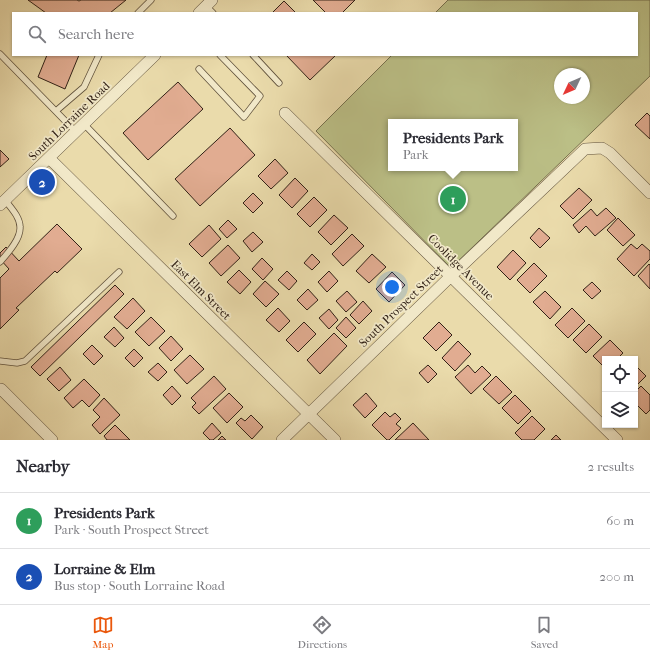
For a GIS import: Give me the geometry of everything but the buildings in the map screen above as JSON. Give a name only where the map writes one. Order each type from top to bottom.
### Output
[{"type":"street","name":"South Lorraine Road","points":[[3,202],[154,56]]},
{"type":"street","name":"Coolidge Avenue","points":[[286,113],[617,440]]},
{"type":"street","name":"South Prospect Street","points":[[282,440],[451,276],[585,149],[602,148],[610,153],[650,193]]},
{"type":"street","name":"East Elm Street","points":[[49,158],[335,440]]},
{"type":"street","points":[[1,389],[52,440]]},
{"type":"lane","points":[[139,12],[151,0]]},
{"type":"lane","points":[[0,54],[56,111],[80,128],[174,216]]},
{"type":"lane","points":[[56,111],[84,87],[99,56]]},
{"type":"lane","points":[[199,69],[244,117],[260,96],[221,56]]},
{"type":"lane","points":[[254,56],[279,83]]},
{"type":"lane","points":[[0,262],[17,240],[21,228],[16,216],[3,202]]},
{"type":"lane","points":[[0,361],[17,363],[25,361],[119,272]]},
{"type":"green space","points":[[448,0],[650,0],[650,76],[451,268],[316,131],[391,56],[638,56],[638,12],[436,12]]},
{"type":"place","name":"Lorraine & Elm","points":[[42,182]]},
{"type":"place","name":"Presidents Park","points":[[453,199]]}]
